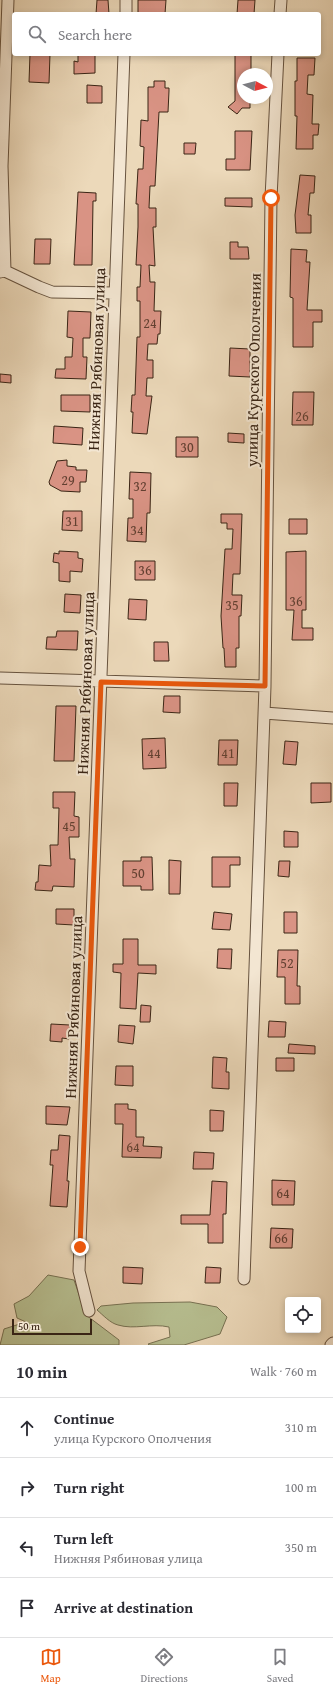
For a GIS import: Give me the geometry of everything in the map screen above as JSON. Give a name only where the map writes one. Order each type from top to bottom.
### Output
[{"type":"street","points":[[8,0],[2,166],[2,272],[52,292],[114,293]]},
{"type":"street","points":[[126,0],[126,12]]},
{"type":"street","points":[[280,12],[281,0]]},
{"type":"street","name":"Нижняя Рябиновая улица","points":[[89,1311],[79,1271],[124,56]]},
{"type":"street","name":"улица Курского Ополчения","points":[[244,1280],[265,686],[271,198],[278,56]]},
{"type":"street","points":[[0,678],[265,686]]},
{"type":"street","points":[[264,712],[333,718]]},
{"type":"green space","points":[[48,1275],[74,1280],[86,1315],[119,1340],[119,1345],[0,1345],[4,1329],[26,1322],[17,1318],[14,1304],[29,1296]]},
{"type":"green space","points":[[190,1302],[217,1307],[227,1317],[220,1334],[184,1345],[149,1345],[148,1344],[170,1337],[169,1327],[130,1327],[118,1325],[109,1321],[97,1310],[101,1306],[133,1303]]},
{"type":"building","points":[[97,0],[108,0],[109,12],[96,12]]},
{"type":"building","points":[[138,0],[166,0],[165,12],[138,12]]},
{"type":"building","points":[[238,0],[255,0],[254,12],[237,12]]},
{"type":"building","points":[[30,56],[50,56],[49,83],[29,82]]},
{"type":"building","points":[[78,56],[95,56],[95,73],[74,74],[74,61],[78,62]]},
{"type":"building","points":[[235,56],[251,56],[251,68],[237,68],[237,104],[250,104],[250,108],[242,108],[237,114],[228,107],[235,101]]},
{"type":"building","points":[[297,58],[315,58],[314,75],[308,75],[307,94],[313,95],[312,124],[319,124],[318,135],[313,135],[313,149],[296,149],[297,116],[295,116],[295,81],[297,81]]},
{"type":"building","points":[[154,81],[165,81],[165,88],[169,88],[169,91],[168,112],[159,112],[155,186],[150,186],[149,208],[156,208],[156,227],[153,227],[155,266],[149,265],[150,282],[155,282],[154,311],[161,311],[160,334],[158,334],[157,344],[148,344],[147,360],[153,360],[153,378],[147,378],[146,396],[152,396],[147,434],[132,433],[133,412],[131,412],[132,395],[135,395],[137,337],[140,337],[140,301],[137,301],[137,287],[140,287],[141,265],[136,265],[138,204],[136,204],[138,169],[143,169],[144,147],[140,146],[141,120],[148,121],[148,87],[154,87]]},
{"type":"building","points":[[87,85],[102,86],[102,103],[87,103]]},
{"type":"building","points":[[235,131],[252,131],[250,170],[226,170],[226,159],[235,159]]},
{"type":"building","points":[[184,143],[196,143],[195,154],[184,154]]},
{"type":"building","points":[[300,175],[315,176],[314,193],[310,193],[308,215],[311,215],[311,233],[296,233],[295,215]]},
{"type":"building","points":[[78,192],[96,193],[96,201],[93,201],[92,265],[74,265]]},
{"type":"building","points":[[225,198],[252,198],[252,207],[225,206]]},
{"type":"building","points":[[35,239],[51,239],[50,264],[34,264]]},
{"type":"building","points":[[230,242],[238,242],[238,247],[248,247],[249,259],[230,259]]},
{"type":"building","points":[[291,249],[307,250],[306,262],[310,262],[307,310],[322,310],[322,322],[313,322],[313,347],[293,347],[293,298],[290,297]]},
{"type":"building","points":[[68,311],[91,312],[90,338],[83,338],[83,357],[87,357],[86,379],[55,378],[56,369],[65,369],[65,357],[72,357],[73,338],[67,337]]},
{"type":"building","points":[[230,348],[250,349],[250,377],[229,376]]},
{"type":"building","points":[[0,374],[11,375],[11,383],[0,382]]},
{"type":"building","points":[[293,392],[314,392],[313,425],[292,425]]},
{"type":"building","points":[[61,395],[90,395],[90,412],[61,411]]},
{"type":"building","points":[[54,426],[83,428],[82,445],[53,443]]},
{"type":"building","points":[[228,433],[244,434],[244,443],[228,442]]},
{"type":"building","points":[[176,437],[198,437],[198,457],[176,457]]},
{"type":"building","points":[[67,460],[67,466],[76,467],[76,470],[87,470],[86,482],[80,482],[80,492],[61,491],[50,485],[49,482],[57,461]]},
{"type":"building","points":[[130,472],[151,473],[150,513],[147,513],[146,542],[127,541],[128,518],[133,518],[133,499],[129,499]]},
{"type":"building","points":[[63,511],[82,511],[82,531],[62,530]]},
{"type":"building","points":[[221,514],[242,514],[240,574],[233,574],[232,595],[242,595],[241,616],[239,616],[239,648],[236,648],[236,667],[225,667],[223,648],[221,616],[225,549],[232,549],[233,529],[227,529],[227,523],[221,523]]},
{"type":"building","points":[[289,519],[307,519],[307,534],[289,534]]},
{"type":"building","points":[[59,551],[78,552],[78,558],[83,559],[82,572],[70,571],[70,582],[59,581],[59,563],[53,562],[54,553],[59,554]]},
{"type":"building","points":[[306,551],[306,610],[302,610],[302,628],[313,628],[313,640],[292,640],[294,610],[286,610],[286,552]]},
{"type":"building","points":[[135,561],[155,561],[155,580],[135,580]]},
{"type":"building","points":[[65,594],[81,595],[80,613],[64,612]]},
{"type":"building","points":[[129,599],[147,600],[146,620],[128,619]]},
{"type":"building","points":[[57,631],[78,631],[77,650],[46,649],[47,637],[56,637]]},
{"type":"building","points":[[154,642],[168,642],[169,661],[154,661]]},
{"type":"building","points":[[164,696],[180,696],[180,713],[163,712]]},
{"type":"building","points":[[56,706],[76,706],[74,761],[54,761]]},
{"type":"building","points":[[165,738],[166,768],[143,769],[142,739]]},
{"type":"building","points":[[219,740],[238,740],[237,765],[218,765]]},
{"type":"building","points":[[285,741],[298,742],[296,765],[283,764]]},
{"type":"building","points":[[224,783],[238,783],[237,806],[224,806]]},
{"type":"building","points":[[311,783],[331,783],[331,802],[311,803]]},
{"type":"building","points":[[53,792],[75,792],[74,816],[79,817],[79,837],[69,837],[70,859],[75,859],[74,887],[53,886],[52,891],[35,890],[36,882],[38,882],[39,865],[51,866],[50,845],[58,845],[59,808],[53,808]]},
{"type":"building","points":[[284,831],[298,832],[298,847],[284,847]]},
{"type":"building","points":[[141,857],[152,857],[153,890],[141,890],[141,886],[123,886],[123,861],[141,861]]},
{"type":"building","points":[[212,857],[240,857],[240,865],[230,865],[230,887],[212,887]]},
{"type":"building","points":[[169,860],[181,861],[180,894],[169,894]]},
{"type":"building","points":[[279,861],[290,861],[289,877],[278,876]]},
{"type":"building","points":[[56,909],[74,909],[74,925],[56,924]]},
{"type":"building","points":[[214,912],[232,914],[230,930],[212,929]]},
{"type":"building","points":[[284,912],[297,912],[297,933],[284,933]]},
{"type":"building","points":[[123,939],[138,939],[138,965],[156,965],[156,974],[138,973],[136,1009],[120,1008],[121,973],[113,972],[113,964],[123,964]]},
{"type":"building","points":[[218,949],[232,949],[231,969],[217,968]]},
{"type":"building","points":[[278,950],[298,950],[297,986],[300,986],[300,1004],[285,1004],[285,977],[277,977]]},
{"type":"building","points":[[141,1005],[151,1006],[150,1022],[140,1022]]},
{"type":"building","points":[[269,1021],[286,1022],[285,1037],[268,1037]]},
{"type":"building","points":[[51,1024],[70,1025],[69,1039],[62,1038],[62,1042],[50,1041]]},
{"type":"building","points":[[119,1025],[135,1026],[133,1044],[118,1042]]},
{"type":"building","points":[[289,1044],[315,1046],[315,1054],[288,1053]]},
{"type":"building","points":[[213,1057],[227,1058],[226,1072],[229,1072],[229,1089],[212,1088]]},
{"type":"building","points":[[276,1058],[294,1058],[294,1071],[276,1071]]},
{"type":"building","points":[[116,1066],[133,1066],[133,1086],[115,1085]]},
{"type":"building","points":[[115,1104],[128,1104],[128,1109],[136,1110],[136,1137],[144,1137],[143,1146],[162,1147],[161,1158],[122,1157],[123,1124],[115,1124]]},
{"type":"building","points":[[46,1106],[70,1107],[67,1125],[46,1124]]},
{"type":"building","points":[[210,1110],[224,1111],[223,1131],[210,1131]]},
{"type":"building","points":[[59,1135],[70,1136],[67,1207],[50,1206],[53,1165],[50,1165],[51,1150],[58,1150]]},
{"type":"building","points":[[194,1152],[214,1153],[213,1169],[193,1169]]},
{"type":"building","points":[[272,1180],[295,1181],[294,1205],[272,1205]]},
{"type":"building","points":[[212,1181],[227,1182],[226,1214],[223,1214],[223,1243],[208,1243],[208,1224],[181,1224],[181,1215],[210,1215]]},
{"type":"building","points":[[271,1228],[293,1229],[292,1248],[270,1248]]},
{"type":"building","points":[[123,1267],[143,1268],[142,1284],[123,1283]]},
{"type":"building","points":[[206,1267],[221,1268],[220,1283],[205,1283]]},
{"type":"route","points":[[80,1247],[101,682],[265,686],[271,198]]}]
